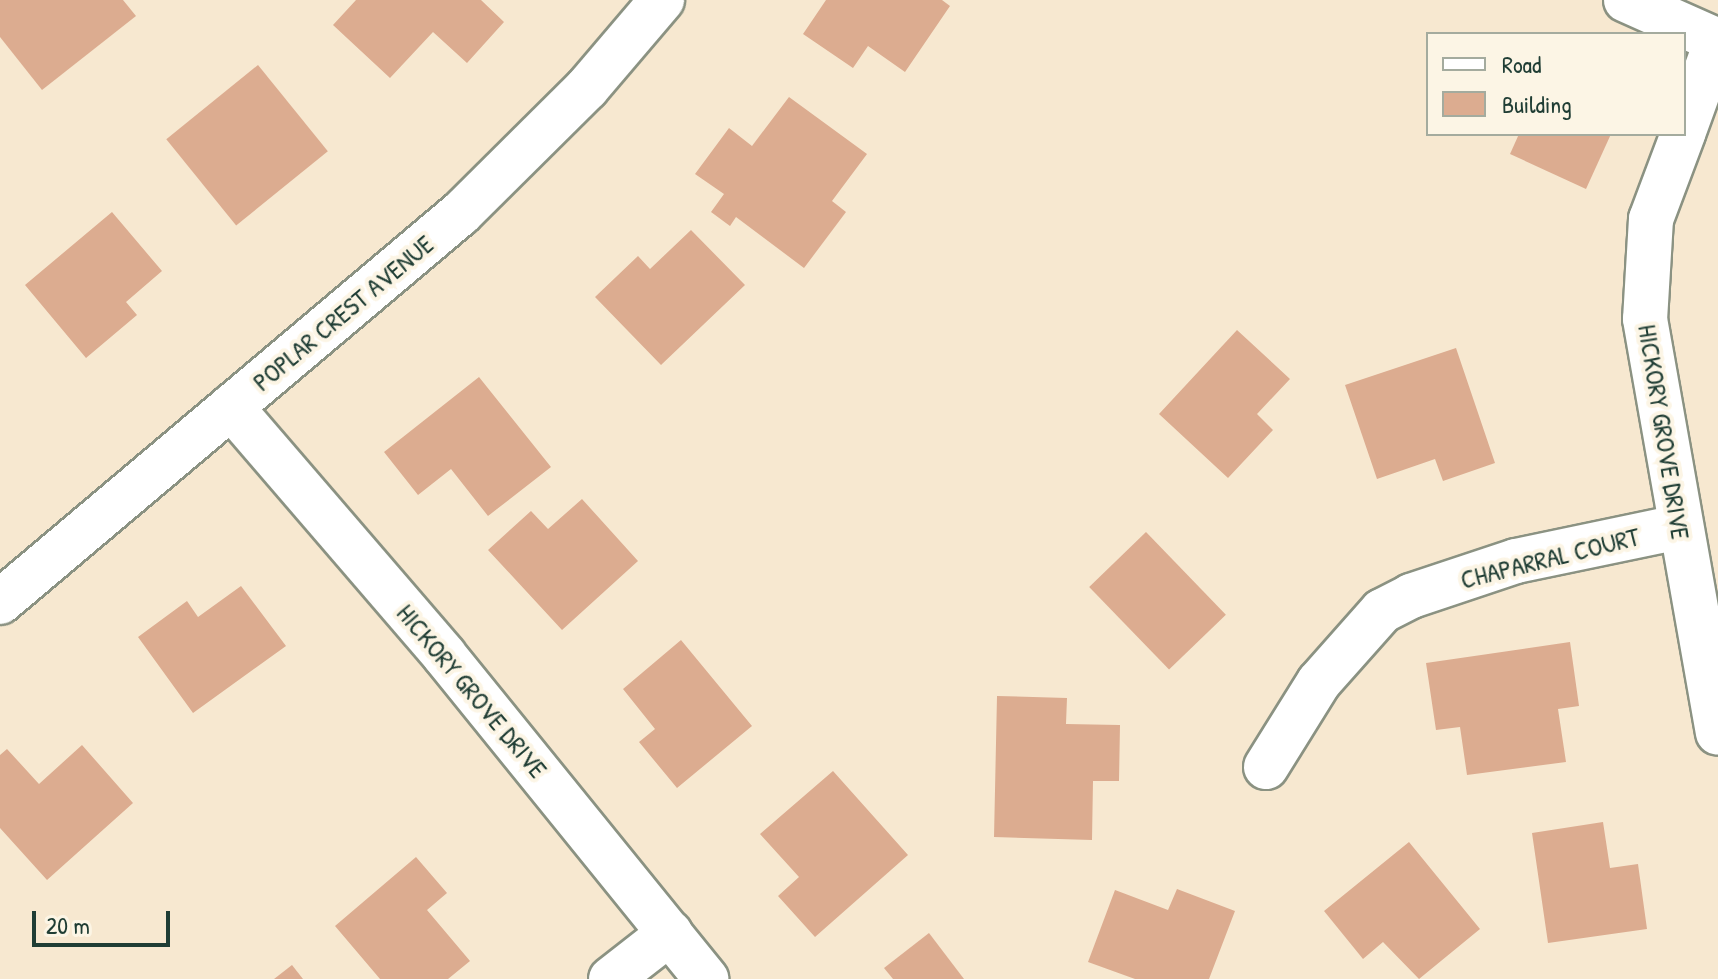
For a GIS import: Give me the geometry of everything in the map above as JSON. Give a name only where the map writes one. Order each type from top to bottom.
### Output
[{"type":"street","name":"POPLAR CREST AVENUE","points":[[0,602],[461,213],[587,88],[662,0]]},
{"type":"street","points":[[1626,0],[1717,40]]},
{"type":"street","name":"HICKORY GROVE DRIVE","points":[[1686,127],[1717,40]]},
{"type":"street","name":"HICKORY GROVE DRIVE","points":[[1683,136],[1651,219],[1644,267],[1645,319],[1679,527],[1718,733]]},
{"type":"street","name":"HICKORY GROVE DRIVE","points":[[231,407],[444,655],[706,979]]},
{"type":"street","name":"CHAPARRAL COURT","points":[[1266,767],[1319,682],[1382,611],[1516,561],[1679,527]]},
{"type":"street","points":[[611,979],[670,933]]},
{"type":"building","points":[[0,0],[123,0],[136,16],[42,90],[0,37]]},
{"type":"building","points":[[356,0],[481,0],[504,22],[467,63],[433,32],[390,78],[333,25]]},
{"type":"building","points":[[826,0],[942,0],[950,6],[905,72],[868,46],[853,68],[803,34]]},
{"type":"building","points":[[258,65],[328,151],[236,226],[166,139]]},
{"type":"building","points":[[789,97],[867,154],[832,201],[846,212],[804,268],[736,217],[730,226],[711,212],[724,194],[695,174],[729,128],[752,146]]},
{"type":"building","points":[[1518,136],[1610,136],[1586,189],[1510,154]]},
{"type":"building","points":[[112,212],[162,271],[126,302],[137,315],[86,358],[25,285]]},
{"type":"building","points":[[691,230],[745,285],[661,365],[595,297],[638,256],[650,269]]},
{"type":"building","points":[[1237,330],[1290,379],[1257,414],[1273,430],[1228,478],[1159,414]]},
{"type":"building","points":[[1456,348],[1495,463],[1443,481],[1435,459],[1377,479],[1345,385]]},
{"type":"building","points":[[479,377],[551,467],[488,516],[451,469],[418,495],[384,452]]},
{"type":"building","points":[[582,499],[638,561],[562,630],[488,550],[531,511],[548,529]]},
{"type":"building","points":[[1146,532],[1226,615],[1169,670],[1089,587]]},
{"type":"building","points":[[241,586],[286,646],[193,713],[138,637],[187,601],[198,617]]},
{"type":"building","points":[[681,640],[752,726],[677,788],[639,742],[655,729],[623,689]]},
{"type":"building","points":[[1570,642],[1579,706],[1558,709],[1566,762],[1467,775],[1460,727],[1436,730],[1426,663]]},
{"type":"building","points":[[997,696],[1067,698],[1066,724],[1120,725],[1119,781],[1093,781],[1092,840],[994,837]]},
{"type":"building","points":[[82,745],[133,803],[47,880],[0,828],[0,755],[7,749],[39,784]]},
{"type":"building","points":[[833,771],[908,855],[815,937],[778,896],[799,877],[760,834]]},
{"type":"building","points":[[1603,822],[1610,868],[1638,864],[1647,929],[1548,943],[1532,833]]},
{"type":"building","points":[[1409,842],[1480,929],[1419,979],[1383,942],[1363,959],[1324,911]]},
{"type":"building","points":[[416,857],[447,893],[427,910],[470,961],[448,979],[380,979],[335,926]]},
{"type":"building","points":[[1177,889],[1235,911],[1209,979],[1135,979],[1088,962],[1115,890],[1168,910]]},
{"type":"building","points":[[929,933],[964,979],[893,979],[884,968]]},
{"type":"building","points":[[292,965],[303,979],[274,979]]}]
